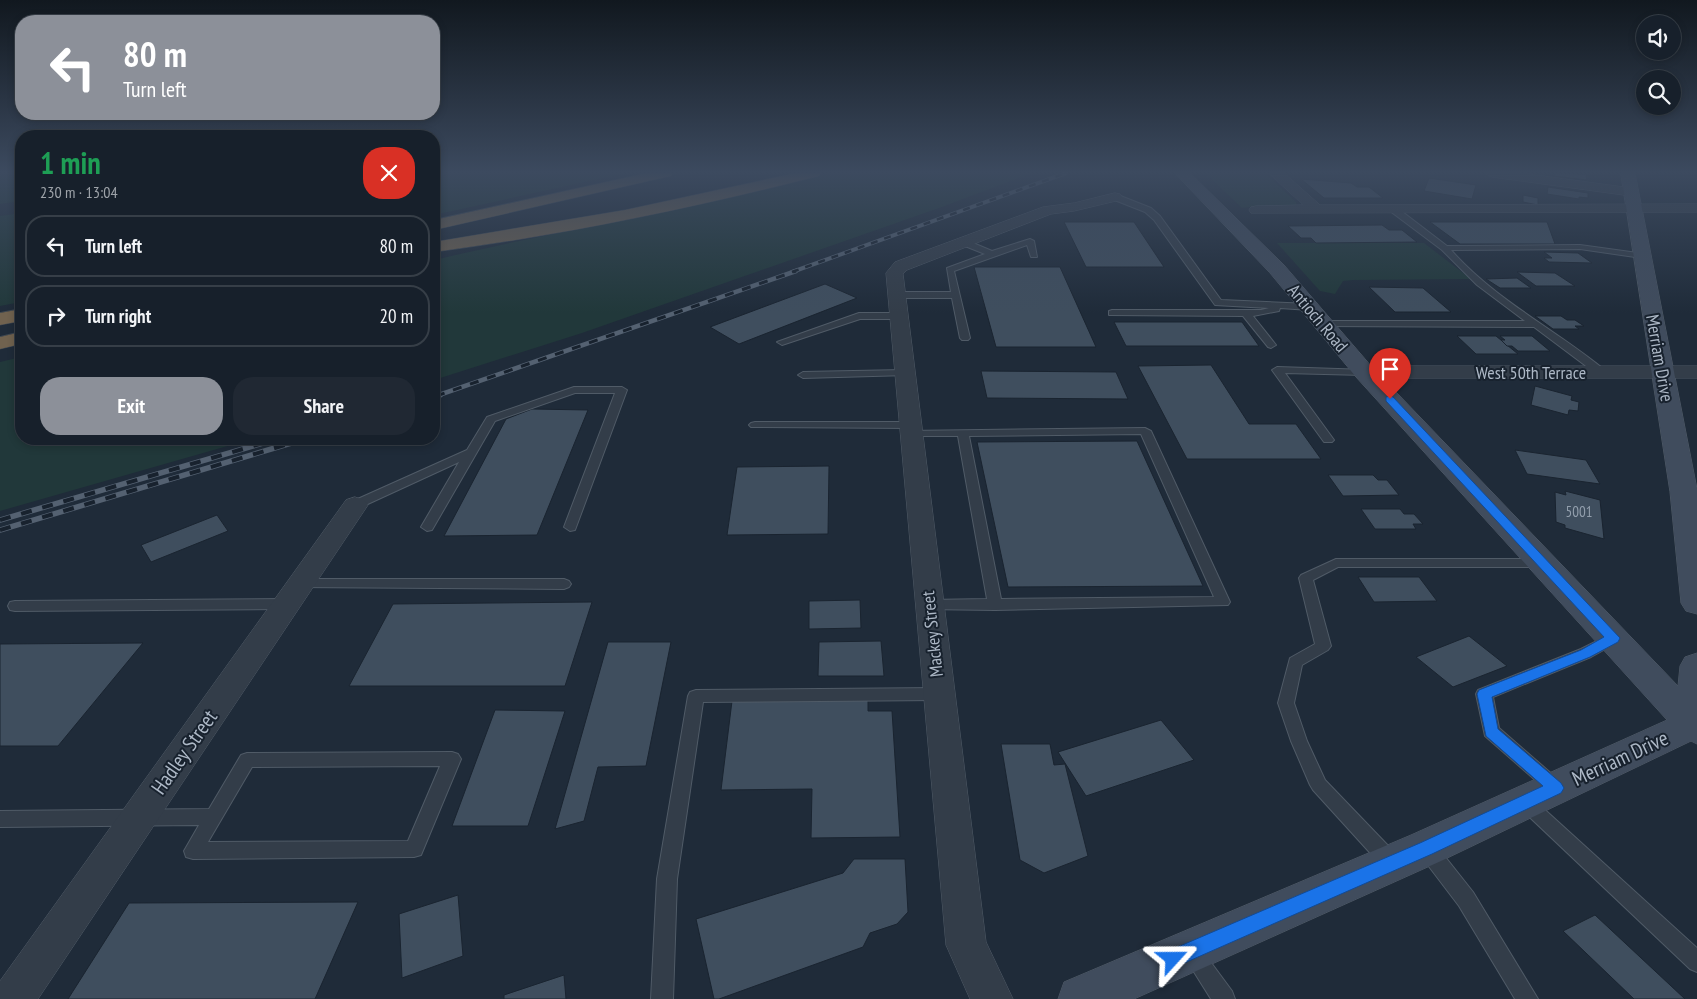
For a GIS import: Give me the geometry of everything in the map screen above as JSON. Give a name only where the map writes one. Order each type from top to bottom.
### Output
[{"type":"highway","points":[[440,224],[462,220]]},
{"type":"highway","points":[[440,241],[521,220]]},
{"type":"highway","points":[[440,246],[593,220]]},
{"type":"highway","points":[[0,319],[15,316]]},
{"type":"highway","points":[[0,343],[15,339]]},
{"type":"main road","name":"Antioch Road","points":[[1228,220],[1270,262],[1364,372],[1695,726]]},
{"type":"main road","name":"Merriam Drive","points":[[1636,220],[1663,372],[1690,494],[1697,603]]},
{"type":"main road","points":[[1695,726],[1697,666]]},
{"type":"main road","name":"Merriam Drive","points":[[1081,999],[1409,856],[1695,726]]},
{"type":"street","points":[[963,242],[1022,220]]},
{"type":"street","name":"Mackey Street","points":[[963,242],[900,266],[894,273],[896,306],[966,945],[992,999]]},
{"type":"street","name":"West 50th Terrace","points":[[1364,372],[1697,372]]},
{"type":"street","name":"Hadley Street","points":[[13,999],[355,505]]},
{"type":"lane","points":[[1158,220],[1218,303],[1258,304],[1281,308],[1310,308]]},
{"type":"lane","points":[[1407,220],[1445,248],[1458,265],[1534,324],[1585,358],[1602,373]]},
{"type":"lane","points":[[965,338],[950,270],[1030,241],[1034,255]]},
{"type":"lane","points":[[963,242],[992,254]]},
{"type":"lane","points":[[1445,248],[1580,248],[1642,256]]},
{"type":"lane","points":[[782,342],[859,316],[896,306],[956,295]]},
{"type":"lane","points":[[1112,313],[1261,313],[1281,308]]},
{"type":"lane","points":[[1246,313],[1271,345]]},
{"type":"lane","points":[[1323,324],[1534,324]]},
{"type":"lane","points":[[1328,440],[1277,370],[1364,372]]},
{"type":"lane","points":[[803,375],[904,373]]},
{"type":"lane","points":[[427,526],[491,419],[574,390],[622,390],[570,526]]},
{"type":"lane","points":[[755,425],[910,429],[963,433],[1145,431],[1222,602],[929,605]]},
{"type":"lane","points":[[963,433],[995,604]]},
{"type":"lane","points":[[355,505],[471,452]]},
{"type":"lane","points":[[1526,999],[1466,899],[1319,785],[1299,741],[1286,703],[1295,662],[1323,646],[1306,578],[1336,563],[1503,561],[1543,563]]},
{"type":"lane","points":[[15,606],[564,584]]},
{"type":"lane","points":[[1613,638],[1586,653],[1484,694],[1491,731],[1540,795],[1697,962]]},
{"type":"lane","points":[[662,999],[667,879],[696,696],[939,694]]},
{"type":"lane","points":[[452,758],[414,849],[193,851],[214,816],[247,760],[452,758]]},
{"type":"lane","points":[[0,819],[214,816]]},
{"type":"lane","points":[[1191,951],[1224,999]]},
{"type":"green space","points":[[0,220],[15,220],[15,303],[0,306]]},
{"type":"green space","points":[[622,220],[906,220],[582,333],[440,378],[440,259]]},
{"type":"green space","points":[[1277,243],[1424,243],[1471,279],[1343,281],[1335,294],[1320,291]]},
{"type":"green space","points":[[15,358],[15,445],[231,445],[0,511],[0,362]]},
{"type":"building","points":[[1064,222],[1134,222],[1164,267],[1086,267]]},
{"type":"building","points":[[1430,222],[1547,222],[1555,244],[1460,244]]},
{"type":"building","points":[[1382,225],[1389,230],[1402,230],[1417,242],[1316,243],[1311,238],[1301,238],[1288,226]]},
{"type":"building","points":[[1544,252],[1578,253],[1592,263],[1549,262],[1544,258],[1552,258]]},
{"type":"building","points":[[974,267],[1060,267],[1096,347],[996,347]]},
{"type":"building","points":[[1517,272],[1555,273],[1575,286],[1536,286]]},
{"type":"building","points":[[1517,278],[1531,288],[1500,288],[1486,279]]},
{"type":"building","points":[[825,284],[857,298],[739,344],[710,327]]},
{"type":"building","points":[[1369,287],[1423,288],[1451,312],[1395,312]]},
{"type":"building","points":[[1535,316],[1561,316],[1567,320],[1575,320],[1584,326],[1575,326],[1579,329],[1553,329]]},
{"type":"building","points":[[1114,322],[1242,322],[1259,346],[1126,346]]},
{"type":"building","points":[[1457,336],[1496,336],[1518,354],[1476,354]]},
{"type":"building","points":[[1500,336],[1532,336],[1550,351],[1518,351],[1512,346],[1507,346],[1501,340],[1505,340]]},
{"type":"building","points":[[1211,365],[1249,424],[1296,424],[1321,459],[1187,459],[1138,366]]},
{"type":"building","points":[[981,371],[1116,372],[1128,399],[987,398]]},
{"type":"building","points":[[1535,386],[1572,396],[1571,400],[1579,402],[1578,411],[1569,410],[1568,415],[1531,405]]},
{"type":"building","points":[[532,409],[588,410],[537,535],[444,536],[506,419]]},
{"type":"building","points":[[1137,441],[1203,586],[1008,587],[977,442]]},
{"type":"building","points":[[1515,450],[1586,460],[1600,484],[1527,474]]},
{"type":"building","points":[[829,466],[828,534],[727,535],[737,467]]},
{"type":"building","points":[[1328,475],[1373,475],[1378,480],[1387,480],[1399,495],[1343,496]]},
{"type":"building","points":[[1565,491],[1600,500],[1604,539],[1565,528],[1565,525],[1556,522],[1555,492],[1566,495]]},
{"type":"building","points":[[1361,509],[1400,509],[1404,514],[1414,514],[1423,524],[1413,524],[1416,529],[1375,529]]},
{"type":"building","points":[[217,515],[228,531],[151,562],[141,545]]},
{"type":"building","points":[[1358,577],[1419,577],[1437,601],[1374,602]]},
{"type":"building","points":[[860,600],[861,628],[809,629],[809,601]]},
{"type":"building","points":[[592,602],[565,686],[349,686],[393,604]]},
{"type":"building","points":[[1469,636],[1507,666],[1453,687],[1416,657]]},
{"type":"building","points":[[881,641],[884,676],[818,676],[819,642]]},
{"type":"building","points":[[608,642],[671,642],[646,766],[598,767],[584,821],[555,829]]},
{"type":"building","points":[[143,643],[58,746],[0,746],[0,644]]},
{"type":"building","points":[[868,700],[868,711],[892,711],[900,837],[811,838],[812,789],[721,790],[732,701]]},
{"type":"building","points":[[495,710],[565,711],[528,826],[452,826]]},
{"type":"building","points":[[1161,720],[1194,760],[1086,796],[1058,752]]},
{"type":"building","points":[[1001,744],[1050,744],[1054,765],[1065,764],[1088,856],[1044,873],[1020,860]]},
{"type":"building","points":[[854,859],[905,859],[908,912],[897,924],[870,933],[863,947],[719,999],[714,999],[696,919],[843,873]]},
{"type":"building","points":[[458,895],[463,956],[402,978],[399,914]]},
{"type":"building","points":[[358,902],[315,999],[68,999],[129,903]]},
{"type":"building","points":[[1595,915],[1685,999],[1634,999],[1563,931]]},
{"type":"building","points":[[564,975],[566,999],[504,999],[504,995]]},
{"type":"railway","points":[[792,272],[937,220]]},
{"type":"railway","points":[[440,395],[796,271]]},
{"type":"railway","points":[[0,520],[256,445]]},
{"type":"railway","points":[[0,530],[285,445]]},
{"type":"route","points":[[1173,959],[1426,848],[1556,788],[1491,731],[1484,694],[1586,653],[1613,638],[1390,399]]}]
